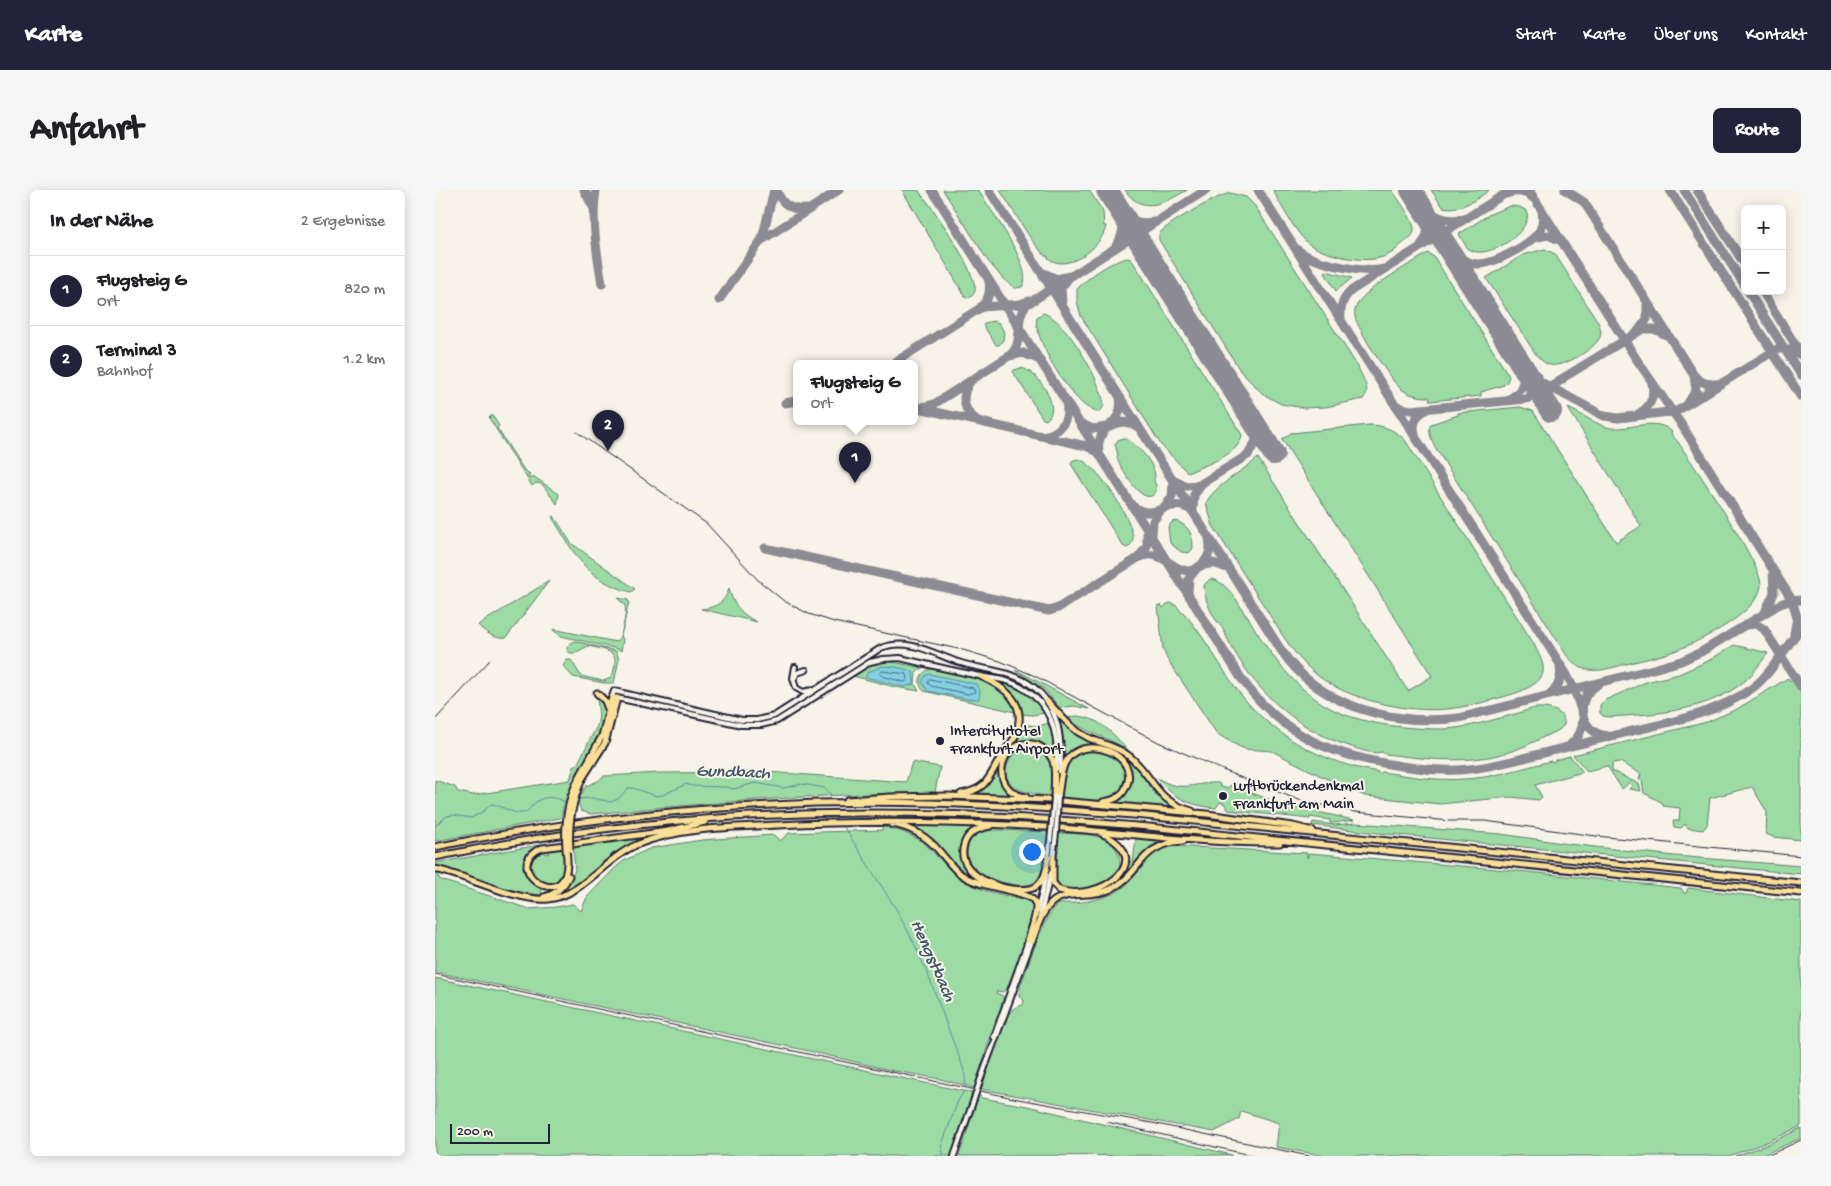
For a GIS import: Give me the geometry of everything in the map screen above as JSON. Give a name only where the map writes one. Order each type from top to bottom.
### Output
[{"type":"highway","points":[[948,796],[973,792],[984,785],[1013,739],[1018,723],[1015,703],[1005,689],[1001,685],[980,676]]},
{"type":"highway","points":[[597,694],[605,701],[608,715]]},
{"type":"highway","points":[[581,778],[602,736],[615,695]]},
{"type":"highway","points":[[534,899],[553,894],[567,881],[571,866],[565,830],[567,811],[573,790],[605,743],[615,695]]},
{"type":"highway","points":[[1047,701],[1052,711],[1072,728],[1088,738],[1128,755],[1139,766],[1158,792],[1168,800],[1188,810],[1207,814]]},
{"type":"highway","points":[[1054,798],[1054,766],[1047,752],[1039,746],[1029,744],[1018,746],[1011,750],[1004,758],[1001,770],[1002,779],[1012,792],[1019,795],[1207,814],[1293,826],[1331,835]]},
{"type":"highway","points":[[1054,798],[1062,771],[1071,755],[1085,748],[1108,750],[1120,757],[1125,764],[1128,776],[1126,787],[1121,795],[1111,801],[1087,803]]},
{"type":"highway","points":[[829,804],[863,798],[948,796],[1054,798]]},
{"type":"highway","points":[[435,847],[526,831],[628,817],[743,807],[929,803],[1045,808],[1145,816],[1801,881]]},
{"type":"highway","points":[[435,857],[572,834],[649,824],[723,818],[829,813],[977,815],[1104,823],[1307,842],[1801,894]]},
{"type":"highway","points":[[649,834],[723,818]]},
{"type":"highway","points":[[876,822],[904,827],[923,835],[955,870],[971,880],[995,889],[1031,898],[1035,903],[1036,909],[1030,941]]},
{"type":"highway","points":[[568,849],[568,867],[563,880],[556,885],[547,886],[535,882],[530,875],[528,864],[532,854],[539,849],[589,840],[779,825],[924,822],[1096,831],[1211,841]]},
{"type":"highway","points":[[1003,825],[977,830],[965,841],[964,861],[975,876],[996,885],[1022,890],[1031,889],[1037,886],[1043,879],[1051,856]]},
{"type":"highway","points":[[1051,856],[1053,883],[1059,890],[1068,892],[1095,889],[1114,882],[1123,870],[1124,852],[1117,842],[1096,831]]},
{"type":"highway","points":[[435,868],[521,897],[551,899],[567,894],[585,883],[614,857],[624,851],[646,841],[677,833]]},
{"type":"highway","points":[[1030,941],[1048,907],[1057,900],[1111,889],[1123,880],[1147,853],[1160,846],[1177,842],[1211,841],[1307,842]]},
{"type":"street","points":[[615,695],[753,720],[774,716],[881,648],[903,644],[918,647],[960,663],[1011,675],[1029,684],[1047,701]]},
{"type":"street","points":[[615,695],[737,725],[755,726],[777,721],[870,662],[887,658],[900,658],[1000,679],[1017,685],[1035,696],[1052,711],[1062,746],[1054,798],[1051,856],[1042,900],[1030,941],[999,1019],[991,1049],[954,1156]]},
{"type":"street","points":[[795,667],[793,681],[796,688],[802,691],[819,688]]},
{"type":"street","points":[[793,681],[797,673],[806,670]]},
{"type":"green space","points":[[902,190],[918,190],[942,222],[960,251],[972,277],[975,290],[971,297],[966,298]]},
{"type":"green space","points":[[943,190],[978,190],[1009,239],[1023,267],[1025,279],[1022,287],[1015,288],[1004,280],[988,261]]},
{"type":"green space","points":[[1000,190],[1089,190],[1103,212],[1104,226],[1106,226],[1103,234],[1098,243],[1082,256],[1064,263],[1055,262],[1048,258],[1048,256],[1045,256],[1031,239]]},
{"type":"green space","points":[[1125,190],[1187,190],[1163,202],[1147,205],[1139,203]]},
{"type":"green space","points":[[1273,190],[1392,190],[1412,221],[1414,232],[1394,251],[1383,257],[1353,259],[1333,255],[1316,248],[1305,240],[1289,219]]},
{"type":"green space","points":[[1431,190],[1489,190],[1467,204],[1449,208],[1443,207]]},
{"type":"green space","points":[[1230,193],[1246,197],[1255,206],[1358,367],[1364,379],[1367,392],[1363,399],[1326,407],[1304,408],[1281,404],[1263,394],[1241,372],[1159,240],[1160,233],[1173,222],[1205,204]]},
{"type":"green space","points":[[1510,206],[1520,207],[1527,211],[1527,219],[1516,235],[1498,248],[1478,252],[1470,250],[1459,234],[1490,214]]},
{"type":"green space","points":[[1545,249],[1555,254],[1598,322],[1601,331],[1600,337],[1592,347],[1570,361],[1556,365],[1545,363],[1535,353],[1486,278],[1523,255]]},
{"type":"green space","points":[[1428,253],[1434,257],[1509,376],[1504,385],[1481,392],[1481,396],[1430,401],[1429,397],[1421,397],[1403,390],[1395,383],[1382,365],[1357,323],[1355,311],[1357,305],[1369,291]]},
{"type":"green space","points":[[1127,258],[1131,259],[1139,271],[1242,435],[1240,442],[1228,454],[1190,472],[1186,471],[1161,445],[1081,316],[1077,301],[1077,289],[1100,270]]},
{"type":"green space","points":[[1326,271],[1352,278],[1336,291],[1325,273]]},
{"type":"green space","points":[[1043,313],[1052,317],[1062,326],[1090,368],[1102,395],[1104,405],[1100,412],[1091,410],[1080,401],[1069,389],[1048,357],[1037,327],[1037,317]]},
{"type":"green space","points":[[993,321],[999,323],[1004,332],[1003,340],[999,345],[996,345],[983,325]]},
{"type":"green space","points":[[1021,368],[1034,375],[1046,390],[1052,407],[1046,420],[1043,419],[1013,372]]},
{"type":"green space","points":[[1520,407],[1533,411],[1616,542],[1641,526],[1568,408],[1600,425],[1611,428],[1651,424],[1666,427],[1672,432],[1671,434],[1725,514],[1751,557],[1761,585],[1758,595],[1751,605],[1740,615],[1713,633],[1687,646],[1659,656],[1599,670],[1585,669],[1574,663],[1567,656],[1431,438],[1431,424],[1458,415],[1458,413]]},
{"type":"green space","points":[[492,415],[499,426],[497,428],[524,470],[530,474],[528,477],[531,479],[533,476],[559,494],[557,504],[542,484],[536,483],[532,486],[489,418]]},
{"type":"green space","points":[[1369,425],[1389,429],[1405,440],[1534,644],[1542,661],[1543,672],[1537,681],[1526,689],[1482,702],[1454,708],[1431,710],[1397,707],[1379,703],[1361,698],[1330,684],[1309,668],[1294,652],[1213,526],[1206,503],[1215,491],[1258,458],[1408,691],[1432,676],[1282,439],[1291,433]]},
{"type":"green space","points":[[1124,438],[1134,444],[1144,454],[1154,471],[1156,490],[1149,497],[1143,495],[1132,484],[1119,462],[1115,444],[1118,440]]},
{"type":"green space","points":[[1077,459],[1094,469],[1112,492],[1120,506],[1127,519],[1133,538],[1133,541],[1127,548],[1123,546],[1071,464],[1072,461]]},
{"type":"green space","points":[[554,516],[571,543],[635,589],[631,592],[615,587],[592,573],[575,554],[552,517]]},
{"type":"green space","points":[[1176,521],[1184,525],[1191,535],[1193,548],[1189,553],[1181,552],[1170,543],[1168,527],[1172,522]]},
{"type":"green space","points":[[1210,579],[1221,583],[1231,592],[1274,657],[1296,682],[1322,703],[1348,716],[1389,725],[1444,729],[1472,725],[1533,709],[1545,708],[1560,714],[1563,717],[1564,725],[1559,730],[1515,750],[1493,756],[1462,760],[1432,759],[1370,752],[1328,738],[1290,716],[1258,685],[1245,668],[1207,603],[1204,585]]},
{"type":"green space","points":[[549,581],[506,638],[491,635],[478,625]]},
{"type":"green space","points":[[729,588],[739,608],[757,622],[701,609],[711,607],[723,601]]},
{"type":"green space","points":[[618,598],[628,600],[629,602],[625,619],[625,605]]},
{"type":"green space","points":[[1171,603],[1177,606],[1191,622],[1238,691],[1252,707],[1283,734],[1318,754],[1358,768],[1378,772],[1379,774],[1382,772],[1433,779],[1486,777],[1551,761],[1554,762],[1555,760],[1570,756],[1583,772],[1535,785],[1542,797],[1539,800],[1511,797],[1440,804],[1365,796],[1272,751],[1245,749],[1217,734],[1167,659],[1163,649],[1158,606],[1161,605],[1163,608]]},
{"type":"green space","points":[[553,629],[616,642],[622,631],[621,651],[561,636]]},
{"type":"green space","points":[[574,641],[616,651],[619,659],[614,683],[573,677],[563,666],[567,660],[571,660],[581,676],[603,681],[611,678],[615,662],[614,657],[608,651],[588,646],[575,653],[570,653],[567,650],[568,646]]},
{"type":"green space","points":[[1734,645],[1768,653],[1755,671],[1731,691],[1715,699],[1681,709],[1609,717],[1603,716],[1600,713],[1600,705],[1605,700],[1646,682],[1679,674],[1708,661]]},
{"type":"green space","points":[[887,661],[923,668],[916,673],[915,684],[919,691],[853,676],[870,665]]},
{"type":"green space","points":[[931,669],[968,676],[992,685],[1010,700],[1015,712],[924,691],[920,685],[920,678],[927,670]]},
{"type":"green space","points":[[1015,670],[1089,709],[1074,706],[1060,708],[1044,689]]},
{"type":"green space","points":[[1788,678],[1790,681],[1793,681],[1801,694],[1801,840],[1773,837],[1766,834],[1767,812],[1752,787],[1710,798],[1707,825],[1703,830],[1688,828],[1685,824],[1681,828],[1674,827],[1673,821],[1679,821],[1680,808],[1663,806],[1663,803],[1644,793],[1642,781],[1639,780],[1641,774],[1620,762],[1612,763],[1612,771],[1639,784],[1641,791],[1629,789],[1632,786],[1630,782],[1622,789],[1607,766],[1587,771],[1573,755],[1707,722],[1737,709]]},
{"type":"green space","points":[[1001,682],[1026,693],[1045,713],[1021,714],[1015,696]]},
{"type":"green space","points":[[597,698],[604,705],[604,718],[599,737],[571,786],[560,818],[435,841],[435,780],[455,787],[458,792],[473,795],[570,780],[574,765],[577,765],[597,726],[599,716]]},
{"type":"green space","points":[[1076,716],[1085,717],[1099,723],[1112,733],[1129,751],[1082,728],[1068,718]]},
{"type":"green space","points":[[1059,720],[1077,736],[1101,746],[1084,746],[1076,749],[1062,763],[1064,742]]},
{"type":"green space","points":[[1050,723],[1055,740],[1055,760],[1044,746],[1039,743],[1029,741],[1015,743],[1019,737],[1021,724],[1037,726]]},
{"type":"green space","points":[[1029,748],[1038,750],[1049,759],[1052,773],[1051,796],[1022,791],[1014,787],[1009,781],[1006,774],[1007,765],[1013,754]]},
{"type":"green space","points":[[1095,750],[1114,757],[1123,766],[1125,778],[1121,789],[1111,797],[1100,800],[1062,797],[1065,772],[1071,759],[1085,752]]},
{"type":"green space","points":[[1119,754],[1126,757],[1140,771],[1157,796],[1177,808],[1177,810],[1110,803],[1124,793],[1130,782],[1129,767]]},
{"type":"green space","points":[[912,762],[940,767],[935,792],[763,800],[591,814],[581,811],[578,801],[586,786],[604,776],[660,773],[767,772],[906,782]]},
{"type":"green space","points":[[998,765],[1004,786],[1021,797],[972,794],[988,782]]},
{"type":"green space","points":[[1157,778],[1167,783],[1182,786],[1219,783],[1221,787],[1227,788],[1231,785],[1281,804],[1354,820],[1330,823],[1330,820],[1310,817],[1310,819],[1228,810],[1225,804],[1220,802],[1216,808],[1199,805],[1176,796]]},
{"type":"green space","points":[[1313,822],[1334,825],[1356,823],[1501,834],[1675,856],[1801,866],[1801,874],[1368,832],[1312,825]]},
{"type":"green space","points":[[899,823],[976,827],[961,843],[959,853],[963,866],[971,877],[959,868],[929,836]]},
{"type":"green space","points":[[883,827],[905,833],[918,840],[930,849],[954,874],[968,883],[993,892],[1027,900],[1033,907],[1027,938],[1006,990],[1002,992],[997,991],[996,993],[1003,996],[1003,1000],[974,1088],[940,1079],[890,1070],[800,1049],[435,972],[435,873],[438,874],[439,879],[529,909],[573,904],[581,911],[587,897],[615,868],[625,860],[651,848],[702,840],[774,835],[780,841],[789,833],[882,830]]},
{"type":"green space","points":[[1003,830],[1048,832],[1043,868],[1038,880],[1033,885],[1019,886],[994,881],[979,875],[972,869],[967,849],[972,839],[982,832]]},
{"type":"green space","points":[[1059,833],[1092,835],[1105,839],[1118,853],[1120,864],[1117,873],[1100,885],[1088,888],[1077,890],[1058,886],[1056,879]]},
{"type":"green space","points":[[1138,837],[1171,840],[1149,848],[1121,881],[1105,890],[1086,893],[1109,887],[1120,879],[1126,868],[1126,856],[1118,841],[1126,850],[1128,862],[1133,862],[1136,839]]},
{"type":"green space","points":[[647,838],[612,854],[578,886],[559,895],[575,870],[573,846]]},
{"type":"green space","points":[[539,845],[528,856],[525,868],[529,880],[542,890],[541,896],[518,893],[435,866],[435,863]]},
{"type":"green space","points":[[1173,846],[1307,853],[1307,858],[1309,853],[1519,871],[1681,888],[1684,893],[1686,893],[1688,888],[1801,902],[1801,1126],[1767,1142],[1729,1156],[1325,1156],[1276,1147],[1279,1123],[1241,1111],[1239,1119],[1214,1132],[981,1089],[1003,1025],[1012,1010],[1023,1005],[1024,1000],[1019,996],[1020,987],[1042,929],[1054,909],[1059,904],[1094,900],[1114,893],[1132,880],[1156,852]]},
{"type":"green space","points":[[562,847],[565,864],[562,877],[552,883],[535,878],[531,867],[534,856],[545,850],[546,854],[549,853],[548,849]]},
{"type":"green space","points":[[435,978],[972,1093],[951,1156],[435,1156]]},
{"type":"green space","points":[[979,1095],[982,1098],[1027,1106],[1232,1155],[959,1156]]},
{"type":"green space","points":[[1801,1128],[1801,1138],[1761,1156],[1735,1156],[1768,1144]]},
{"type":"water","points":[[882,666],[913,671],[914,684],[904,687],[865,677],[868,672]]},
{"type":"water","points":[[930,674],[976,684],[980,690],[979,699],[968,699],[928,691],[922,682],[926,675]]},
{"type":"waterway","name":"Gundbach","points":[[578,799],[592,798],[611,802],[618,799],[628,788],[656,796],[663,795],[686,784],[734,789],[755,783],[783,788],[802,784],[825,788],[831,795]]},
{"type":"waterway","name":"Gundbach","points":[[435,826],[447,816],[471,818],[484,811],[491,804],[513,812],[524,813],[543,798],[554,798],[565,802]]},
{"type":"waterway","name":"Hengstbach","points":[[844,827],[896,909],[914,943],[961,1063],[965,1075],[965,1086]]},
{"type":"waterway","name":"Hengstbach","points":[[944,1156],[941,1147],[958,1101],[964,1091]]},
{"type":"taxiway","points":[[584,190],[593,207]]},
{"type":"taxiway","points":[[596,190],[594,225],[602,284]]},
{"type":"taxiway","points":[[719,300],[762,239],[774,190]]},
{"type":"taxiway","points":[[777,190],[781,199],[788,206],[797,209],[807,209]]},
{"type":"taxiway","points":[[762,240],[839,190]]},
{"type":"taxiway","points":[[932,190],[1241,678],[1274,715],[1292,729],[1311,740],[1353,756],[1376,762],[1410,767],[1452,770],[1501,764],[1666,723],[1702,713],[1735,699],[1765,677],[1801,628]]},
{"type":"taxiway","points":[[989,190],[1173,481]]},
{"type":"taxiway","points":[[1038,359],[1023,353],[1009,356],[1017,344],[1020,318],[1026,305],[1206,190]]},
{"type":"taxiway","points":[[1258,190],[1567,675],[1582,713]]},
{"type":"taxiway","points":[[1341,318],[1343,302],[1352,290],[1511,190]]},
{"type":"taxiway","points":[[1529,190],[1637,360],[1681,424],[1792,600],[1797,617],[1794,634]]},
{"type":"taxiway","points":[[1565,190],[1584,202],[1693,374],[1705,383],[1720,383]]},
{"type":"taxiway","points":[[1670,190],[1801,397]]},
{"type":"taxiway","points":[[1684,190],[1741,280]]},
{"type":"taxiway","points":[[1697,190],[1741,259]]},
{"type":"taxiway","points":[[1506,194],[1520,192],[1533,198]]},
{"type":"taxiway","points":[[1421,205],[1430,212],[1445,219],[1462,219]]},
{"type":"taxiway","points":[[1120,211],[1135,221],[1143,223],[1153,222]]},
{"type":"taxiway","points":[[1116,246],[1121,238],[1123,229],[1120,211]]},
{"type":"taxiway","points":[[1450,251],[1466,261],[1477,264],[1502,257],[1536,236],[1542,225],[1542,211]]},
{"type":"taxiway","points":[[1421,245],[1428,230],[1426,213]]},
{"type":"taxiway","points":[[1533,238],[1548,235],[1561,241]]},
{"type":"taxiway","points":[[1298,250],[1305,255],[1326,263],[1352,269],[1383,269]]},
{"type":"taxiway","points":[[1043,273],[1057,279],[1070,276],[1061,288],[1062,303]]},
{"type":"taxiway","points":[[980,308],[988,296],[990,290],[989,282]]},
{"type":"taxiway","points":[[1751,295],[1801,375]]},
{"type":"taxiway","points":[[1764,295],[1801,354]]},
{"type":"taxiway","points":[[898,360],[982,307],[1020,304],[1029,301]]},
{"type":"taxiway","points":[[1638,331],[1647,319],[1647,305]]},
{"type":"taxiway","points":[[1558,381],[1643,329],[1654,329],[1666,335]]},
{"type":"taxiway","points":[[1524,369],[1539,381],[1604,416],[1618,418],[1677,411],[1777,349],[1790,349],[1801,355]]},
{"type":"taxiway","points":[[922,407],[934,404],[1009,356]]},
{"type":"taxiway","points":[[1507,400],[1513,397],[1523,384],[1520,361]]},
{"type":"taxiway","points":[[1688,403],[1696,390],[1694,376]]},
{"type":"taxiway","points":[[1396,405],[1411,410],[1526,399],[1562,380]]},
{"type":"taxiway","points":[[970,382],[964,398],[966,408],[977,420]]},
{"type":"taxiway","points":[[1638,414],[1646,409],[1651,402],[1652,384]]},
{"type":"taxiway","points":[[1111,424],[1119,412],[1121,406],[1120,398]]},
{"type":"taxiway","points":[[785,403],[793,402]]},
{"type":"taxiway","points":[[1042,436],[1054,432],[1062,425],[1066,415],[1066,403]]},
{"type":"taxiway","points":[[918,408],[1086,446],[1096,451]]},
{"type":"taxiway","points":[[1415,434],[1414,426],[1416,420],[1426,410]]},
{"type":"taxiway","points":[[1174,480],[1186,486],[1199,485],[1248,455],[1256,441],[1256,433],[1251,418]]},
{"type":"taxiway","points":[[1099,452],[1101,436],[1110,426],[1124,422],[1139,428]]},
{"type":"taxiway","points":[[1080,423],[1093,429],[1107,427]]},
{"type":"taxiway","points":[[1170,476],[1281,650],[1297,670],[1316,686],[1337,699],[1384,715],[1409,719],[1459,718],[1657,668],[1681,661],[1701,652],[1780,604],[1801,600]]},
{"type":"taxiway","points":[[1164,507],[1172,497],[1173,481]]},
{"type":"taxiway","points":[[1193,510],[1194,495],[1202,484]]},
{"type":"taxiway","points":[[1134,507],[1149,512],[1177,505],[1192,511]]},
{"type":"taxiway","points":[[1152,535],[1153,521],[1161,510]]},
{"type":"taxiway","points":[[765,548],[1049,611],[1058,608],[1138,558],[1147,546],[1147,531]]},
{"type":"taxiway","points":[[1138,558],[1154,555],[1185,571],[1191,571],[1208,557],[1209,539]]},
{"type":"taxiway","points":[[1200,566],[1213,563],[1227,568]]},
{"type":"taxiway","points":[[1188,593],[1189,578],[1198,567]]},
{"type":"taxiway","points":[[1766,610],[1774,593],[1773,573]]},
{"type":"taxiway","points":[[1748,625],[1756,624],[1764,629],[1801,687]]},
{"type":"taxiway","points":[[1549,695],[1559,683],[1560,667]]},
{"type":"taxiway","points":[[1597,685],[1589,691],[1585,699],[1583,715],[1591,729],[1599,734],[1608,736]]},
{"type":"taxiway","points":[[1570,745],[1580,733],[1583,718]]},
{"type":"runway","points":[[1107,190],[1274,454]]},
{"type":"runway","points":[[1411,190],[1551,411]]},
{"type":"railway","points":[[577,432],[707,524],[758,580],[784,601],[809,614],[834,622],[963,650],[1000,661],[1035,676],[1158,742],[1299,800],[1355,812],[1450,821],[1485,821],[1596,836],[1801,856]]},
{"type":"railway","points":[[435,720],[490,660]]},
{"type":"railway","points":[[435,974],[1018,1099],[1152,1123],[1309,1156]]},
{"type":"railway","points":[[1107,1122],[1254,1156]]},
{"type":"railway","points":[[1767,1156],[1801,1140]]},
{"type":"place","name":"Terminal 3","points":[[608,451]]},
{"type":"place","name":"Flugsteig G","points":[[855,483]]},
{"type":"place","name":"IntercityHotel Frankfurt Airport","points":[[940,741]]},
{"type":"place","name":"Luftbrückendenkmal Frankfurt am Main","points":[[1223,796]]}]
